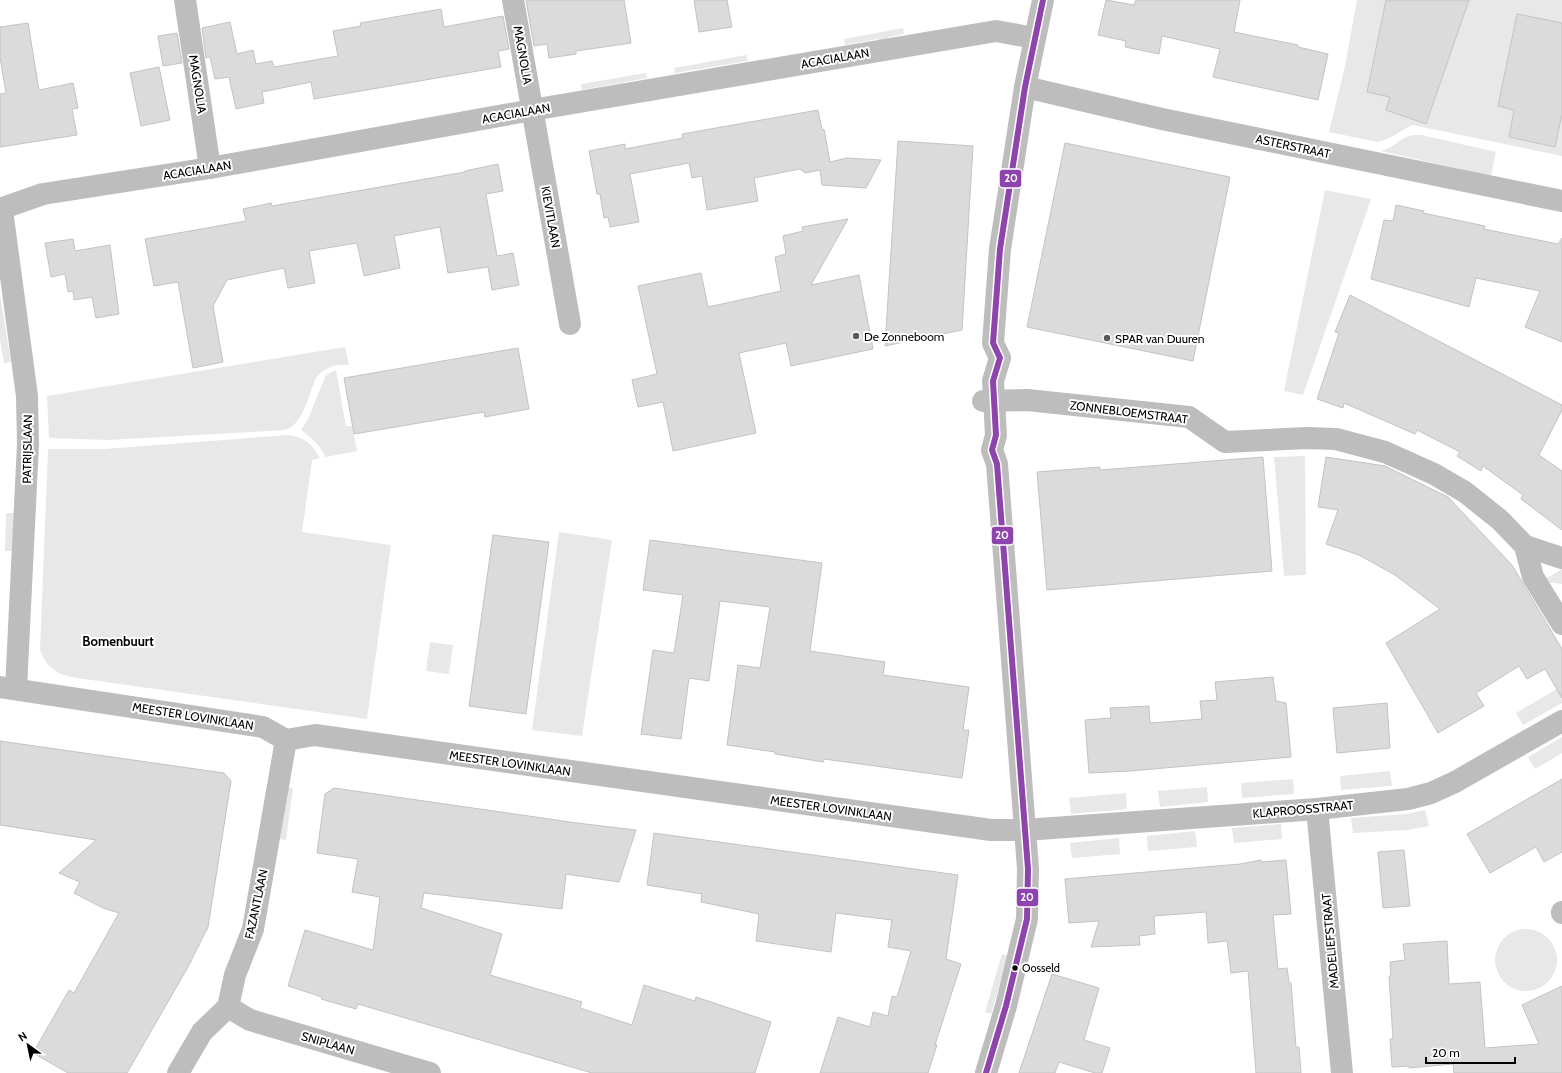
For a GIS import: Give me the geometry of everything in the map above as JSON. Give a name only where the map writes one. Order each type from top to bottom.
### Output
[{"type":"street","name":"MAGNOLIA","points":[[185,0],[210,168]]},
{"type":"street","name":"MAGNOLIA","points":[[513,0],[532,110]]},
{"type":"street","points":[[986,1073],[1006,1006],[1027,919],[1028,866],[998,468],[992,450],[996,435],[989,401],[1000,358],[993,343],[1000,249],[1025,87],[1043,0]]},
{"type":"street","name":"ACACIALAAN","points":[[1,209],[43,194],[210,168],[532,110],[996,31],[1034,38]]},
{"type":"street","name":"ASTERSTRAAT","points":[[1025,87],[1162,119],[1562,201]]},
{"type":"street","name":"KIEVITLAAN","points":[[532,110],[570,324]]},
{"type":"street","name":"PATRIJSLAAN","points":[[1,209],[27,396],[28,444],[8,688]]},
{"type":"street","name":"ZONNEBLOEMSTRAAT","points":[[989,401],[1027,400],[1189,417],[1225,442],[1307,438],[1336,439],[1385,452],[1434,474],[1465,492],[1500,520],[1525,546],[1562,558]]},
{"type":"street","name":"ZONNEBLOEMSTRAAT","points":[[1525,546],[1533,577],[1562,624]]},
{"type":"street","name":"MEESTER LOVINKLAAN","points":[[8,688],[263,726],[286,740],[316,734],[938,823],[990,830],[1025,830]]},
{"type":"street","name":"KLAPROOSSTRAAT","points":[[1025,830],[1317,809],[1408,799],[1431,793],[1456,782],[1562,721]]},
{"type":"street","name":"FAZANTLAAN","points":[[228,1007],[235,975],[254,929],[286,740]]},
{"type":"street","name":"MADELIEFSTRAAT","points":[[1317,809],[1342,1073]]},
{"type":"street","points":[[178,1073],[202,1032],[228,1007]]},
{"type":"street","name":"SNIPLAAN","points":[[228,1007],[250,1020],[430,1073]]},
{"type":"shaded area","points":[[1357,0],[1562,0],[1562,156],[1413,125],[1382,141],[1377,142],[1329,132],[1345,66]]},
{"type":"shaded area","points":[[903,28],[904,34],[889,37],[886,41],[880,42],[877,39],[845,45],[844,39]]},
{"type":"shaded area","points":[[746,55],[748,61],[675,73],[674,68]]},
{"type":"shaded area","points":[[646,73],[647,78],[582,90],[581,84]]},
{"type":"shaded area","points":[[1421,135],[1496,152],[1491,176],[1381,151],[1390,148],[1408,136]]},
{"type":"shaded area","points":[[1325,190],[1371,199],[1303,395],[1284,391]]},
{"type":"shaded area","points":[[0,294],[11,362],[4,363],[0,340]]},
{"type":"shaded area","points":[[345,347],[349,365],[331,367],[319,374],[301,416],[291,427],[285,430],[108,440],[49,438],[47,396]]},
{"type":"shaded area","points":[[336,370],[346,426],[352,426],[357,451],[326,457],[309,435],[301,430],[308,419],[326,375]]},
{"type":"shaded area","points":[[288,435],[307,442],[314,448],[320,458],[312,460],[302,532],[391,545],[367,719],[77,678],[59,673],[46,662],[40,650],[48,449],[105,449]]},
{"type":"shaded area","points":[[1305,456],[1306,575],[1284,576],[1274,457]]},
{"type":"shaded area","points":[[6,513],[14,513],[13,551],[5,551]]},
{"type":"shaded area","points":[[559,532],[612,540],[582,736],[532,730]]},
{"type":"shaded area","points":[[1562,569],[1562,584],[1545,582],[1544,580]]},
{"type":"shaded area","points":[[430,642],[453,645],[449,674],[426,671]]},
{"type":"shaded area","points":[[1562,686],[1562,703],[1523,725],[1516,713]]},
{"type":"shaded area","points":[[1562,737],[1562,753],[1535,769],[1528,757]]},
{"type":"shaded area","points":[[1390,771],[1392,786],[1341,790],[1340,776]]},
{"type":"shaded area","points":[[1293,779],[1294,794],[1242,798],[1241,783]]},
{"type":"shaded area","points":[[288,787],[293,788],[286,840],[280,839]]},
{"type":"shaded area","points":[[1207,787],[1208,802],[1160,807],[1158,791]]},
{"type":"shaded area","points":[[1126,793],[1127,809],[1071,814],[1069,798]]},
{"type":"shaded area","points":[[1425,810],[1429,826],[1408,830],[1353,833],[1351,818],[1406,814]]},
{"type":"shaded area","points":[[1281,824],[1282,839],[1234,843],[1232,828]]},
{"type":"shaded area","points":[[1195,831],[1197,847],[1148,851],[1147,836]]},
{"type":"shaded area","points":[[1119,838],[1120,854],[1072,858],[1070,843]]},
{"type":"shaded area","points":[[1526,929],[1538,931],[1548,938],[1555,948],[1557,960],[1555,972],[1548,982],[1538,989],[1526,991],[1514,989],[1504,982],[1497,972],[1495,960],[1497,948],[1504,938],[1514,931]]},
{"type":"shaded area","points":[[1002,954],[1008,956],[991,1014],[985,1012]]},
{"type":"building","points":[[526,0],[624,0],[631,43],[576,51],[576,54],[549,58],[547,44],[534,46]]},
{"type":"building","points":[[694,0],[727,0],[732,27],[699,32]]},
{"type":"building","points":[[1106,0],[1134,5],[1136,0],[1240,0],[1234,32],[1298,45],[1298,47],[1328,54],[1318,100],[1213,77],[1220,49],[1162,36],[1159,54],[1125,47],[1126,41],[1098,35]]},
{"type":"building","points":[[1386,0],[1469,0],[1426,124],[1386,110],[1390,97],[1367,92]]},
{"type":"building","points":[[441,9],[444,27],[503,16],[509,49],[498,51],[501,67],[314,99],[311,82],[262,92],[264,103],[236,109],[229,77],[215,79],[210,57],[206,58],[202,28],[230,22],[237,54],[253,50],[256,64],[272,61],[274,67],[338,56],[333,31],[361,26],[360,23]]},
{"type":"building","points":[[1517,14],[1562,23],[1562,114],[1555,147],[1509,137],[1514,110],[1498,106]]},
{"type":"building","points":[[28,23],[39,90],[73,83],[78,108],[72,109],[77,135],[0,147],[0,94],[6,93],[0,57],[0,27]]},
{"type":"building","points":[[177,33],[182,63],[163,66],[158,36]]},
{"type":"building","points":[[159,67],[170,120],[141,126],[130,73]]},
{"type":"building","points":[[818,110],[822,130],[824,129],[830,162],[847,158],[881,160],[866,188],[822,185],[820,170],[805,173],[800,169],[754,178],[758,201],[707,210],[702,176],[692,178],[689,163],[630,174],[639,222],[610,227],[608,217],[604,218],[600,194],[597,194],[589,151],[625,144],[625,149],[683,138],[682,134]]},
{"type":"building","points":[[898,141],[973,146],[962,330],[885,346]]},
{"type":"building","points":[[1065,143],[1230,177],[1193,361],[1027,327]]},
{"type":"building","points":[[498,164],[503,191],[486,194],[497,256],[513,253],[519,285],[492,290],[488,267],[448,273],[440,227],[394,236],[400,268],[364,276],[357,243],[309,251],[315,283],[288,288],[284,268],[227,280],[213,306],[223,362],[193,368],[178,282],[154,286],[145,239],[246,221],[243,209],[271,203],[272,206],[465,172]]},
{"type":"building","points":[[1396,205],[1424,211],[1423,213],[1485,226],[1484,229],[1558,244],[1562,238],[1562,342],[1525,327],[1540,291],[1476,278],[1469,307],[1371,279],[1384,220],[1393,221]]},
{"type":"building","points":[[848,219],[811,285],[859,275],[873,349],[791,366],[786,343],[739,353],[756,433],[673,451],[663,402],[638,407],[632,380],[657,374],[638,286],[701,273],[708,307],[781,291],[775,257],[786,254],[783,236],[803,231],[802,227]]},
{"type":"building","points":[[73,239],[75,251],[110,245],[119,314],[96,318],[92,297],[74,300],[73,291],[68,292],[65,274],[51,277],[45,243]]},
{"type":"building","points":[[1350,295],[1562,405],[1562,410],[1539,455],[1562,471],[1562,530],[1521,499],[1523,495],[1483,466],[1481,471],[1457,456],[1460,452],[1417,430],[1415,434],[1344,403],[1343,408],[1317,399],[1339,333],[1335,332]]},
{"type":"building","points":[[518,348],[529,409],[485,417],[484,412],[354,434],[344,378]]},
{"type":"building","points":[[1263,457],[1272,571],[1047,590],[1037,472],[1100,467],[1100,470]]},
{"type":"building","points":[[1326,457],[1385,466],[1448,497],[1512,565],[1562,649],[1562,698],[1545,669],[1527,679],[1519,666],[1476,693],[1484,706],[1438,733],[1386,643],[1440,609],[1395,575],[1359,555],[1326,544],[1338,510],[1318,507]]},
{"type":"building","points":[[493,535],[549,542],[526,714],[469,706]]},
{"type":"building","points":[[650,540],[822,563],[810,651],[885,662],[883,675],[969,687],[963,730],[969,730],[962,778],[824,759],[823,762],[775,754],[775,752],[727,745],[738,665],[760,668],[770,607],[720,601],[709,681],[689,678],[681,739],[641,734],[653,650],[674,653],[683,595],[643,590]]},
{"type":"building","points":[[1273,677],[1276,701],[1286,703],[1291,757],[1130,771],[1089,773],[1085,720],[1111,718],[1110,708],[1149,706],[1150,723],[1202,719],[1200,701],[1217,700],[1215,682]]},
{"type":"building","points":[[1387,703],[1390,748],[1337,753],[1333,708]]},
{"type":"building","points":[[0,741],[224,773],[231,781],[208,927],[188,967],[127,1073],[68,1073],[33,1053],[69,990],[74,993],[119,913],[103,908],[74,893],[80,882],[59,873],[96,840],[0,825]]},
{"type":"building","points":[[1562,779],[1562,852],[1544,862],[1536,847],[1490,873],[1467,834]]},
{"type":"building","points":[[334,788],[636,830],[619,882],[566,874],[562,909],[424,893],[421,908],[502,934],[490,975],[582,1002],[580,1008],[632,1025],[644,985],[695,1001],[696,997],[771,1022],[755,1073],[592,1073],[358,1004],[356,1009],[321,999],[322,997],[288,986],[305,930],[373,950],[380,897],[352,892],[358,859],[317,853],[325,794]]},
{"type":"building","points":[[654,833],[958,875],[946,959],[961,964],[935,1045],[937,1045],[928,1073],[820,1073],[838,1017],[870,1027],[873,1012],[888,1016],[892,996],[897,997],[911,951],[888,947],[892,920],[836,913],[831,952],[756,941],[759,914],[701,902],[702,894],[647,885]]},
{"type":"building","points":[[1404,850],[1410,906],[1383,908],[1378,852]]},
{"type":"building","points":[[1261,860],[1261,862],[1286,860],[1291,914],[1273,915],[1278,969],[1287,968],[1289,982],[1291,983],[1296,1047],[1299,1047],[1301,1073],[1256,1073],[1248,971],[1231,973],[1227,941],[1208,943],[1206,912],[1154,916],[1155,934],[1139,936],[1140,945],[1091,947],[1099,921],[1069,923],[1065,879],[1240,864]]},
{"type":"building","points":[[1447,941],[1449,984],[1480,982],[1485,1048],[1539,1044],[1522,1005],[1562,986],[1562,1073],[1454,1073],[1453,1064],[1409,1068],[1409,1066],[1392,1067],[1390,1039],[1393,1039],[1389,976],[1391,976],[1390,962],[1405,960],[1403,944]]},
{"type":"building","points":[[1052,974],[1099,988],[1084,1040],[1110,1048],[1102,1073],[1095,1073],[1059,1062],[1055,1073],[1019,1073]]},
{"type":"transit line","name":"20","points":[[986,1073],[1006,1006],[1027,919],[1028,869],[997,464],[992,450],[996,435],[993,381],[1000,358],[993,343],[1000,249],[1025,87],[1043,0]]},
{"type":"place","name":"De Zonneboom","points":[[856,336]]},
{"type":"place","name":"SPAR van Duuren","points":[[1107,338]]},
{"type":"place","name":"Oosseld","points":[[1015,968]]},
{"type":"district","name":"Bomenbuurt","points":[[118,641]]}]
